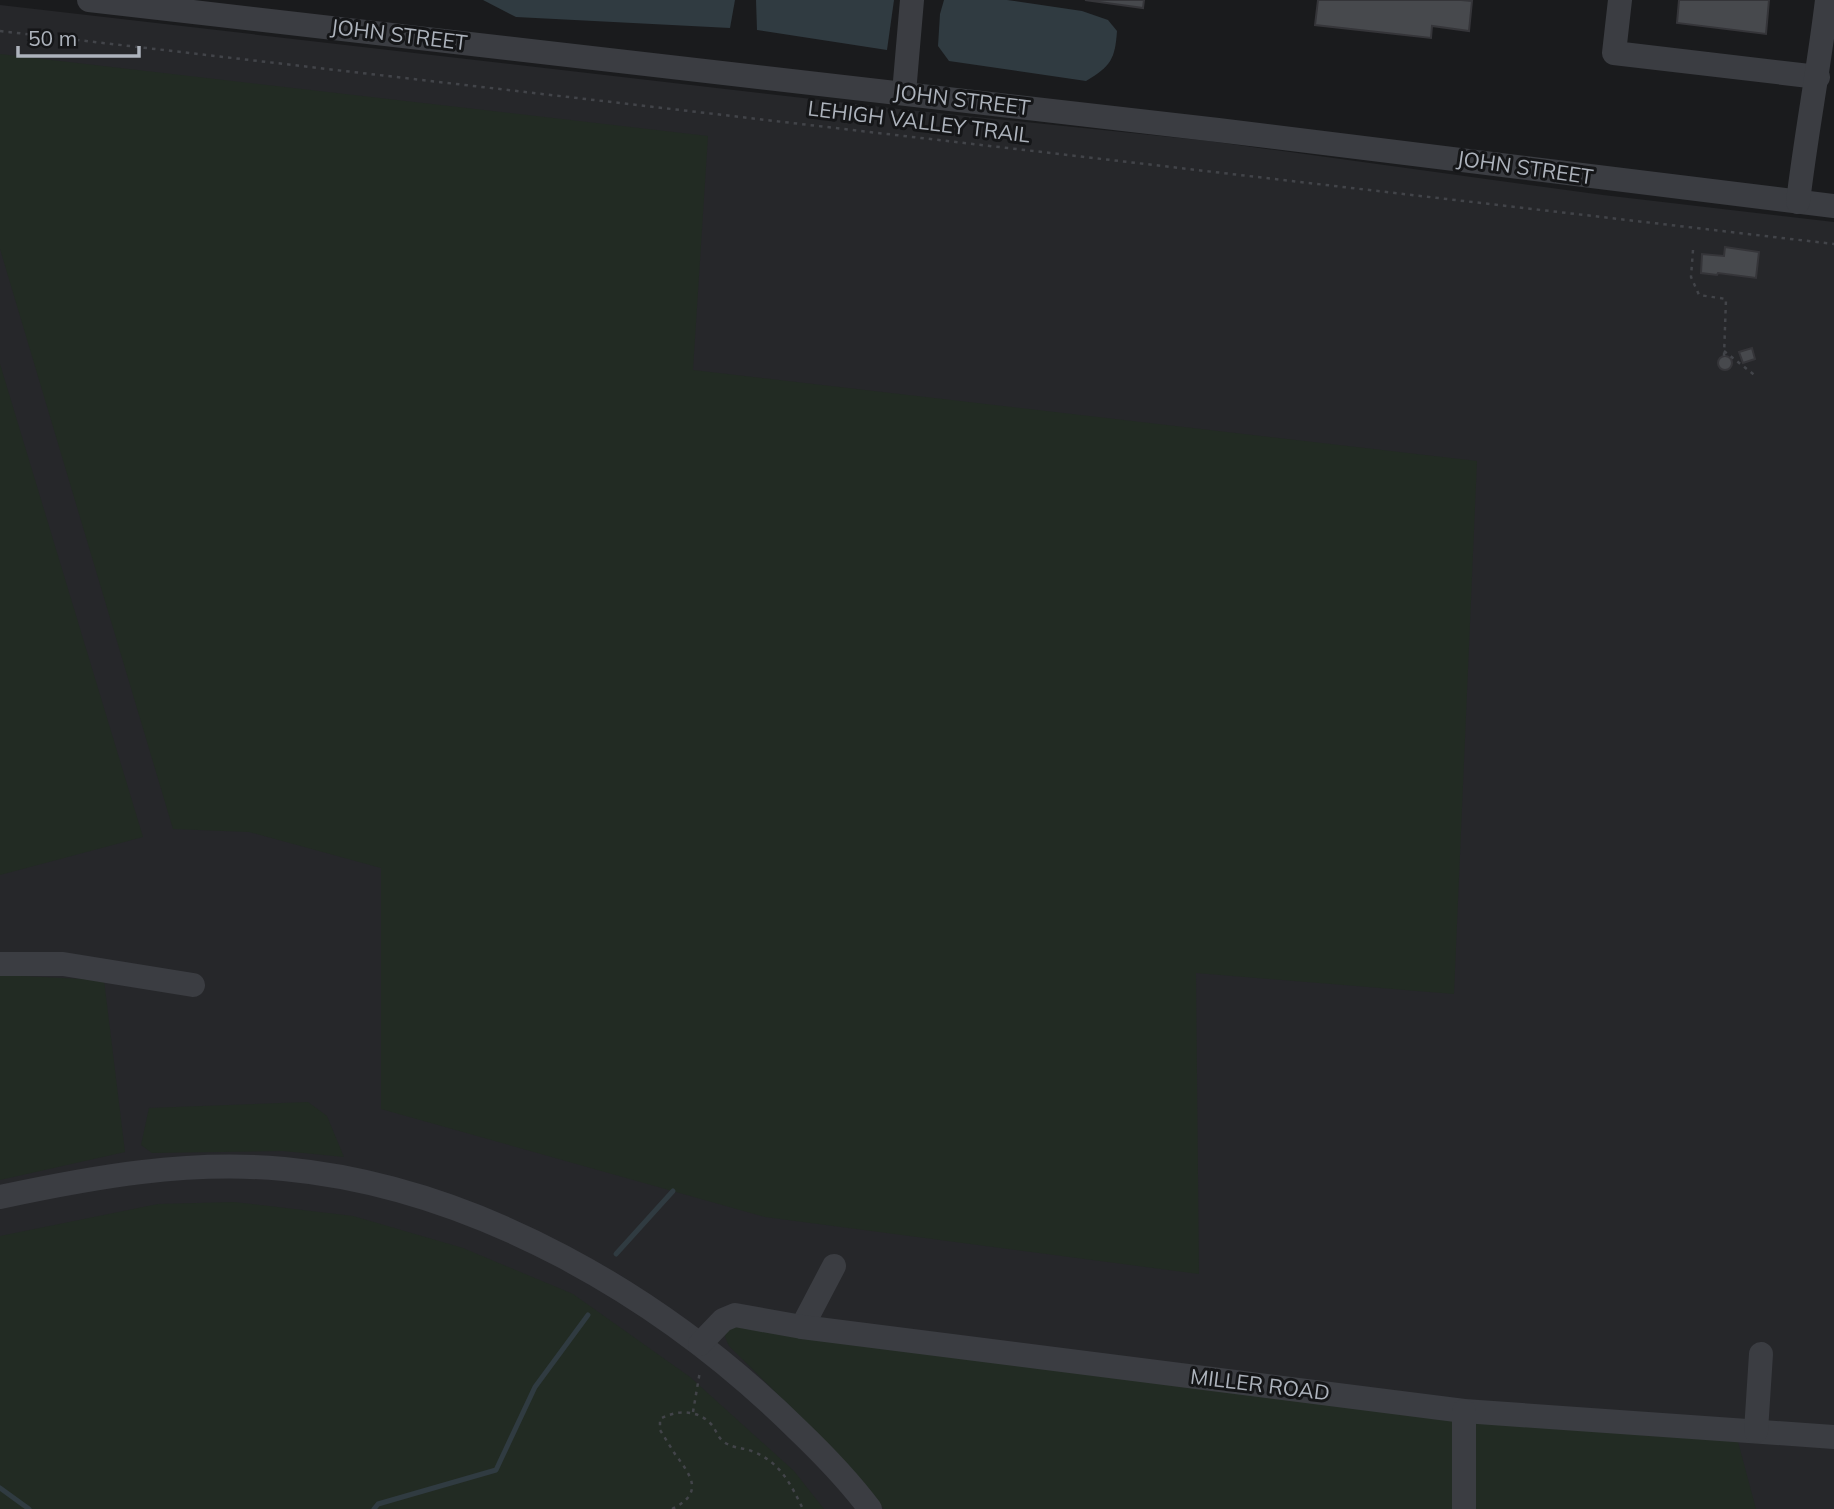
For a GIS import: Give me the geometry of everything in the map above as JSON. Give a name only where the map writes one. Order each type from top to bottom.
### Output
[{"type":"street","name":"JOHN STREET","points":[[89,0],[904,93],[1834,206]]},
{"type":"street","points":[[904,93],[912,0]]},
{"type":"street","points":[[1620,0],[1614,53],[1818,78]]},
{"type":"street","points":[[1798,202],[1806,137],[1818,78],[1827,0]]},
{"type":"street","points":[[0,964],[63,964],[193,985]]},
{"type":"street","points":[[0,1197],[132,1172],[200,1166],[284,1169],[364,1182],[432,1202],[499,1227],[585,1269],[700,1344],[776,1408],[821,1452],[870,1509]]},
{"type":"street","points":[[802,1327],[834,1266]]},
{"type":"street","name":"MILLER ROAD","points":[[700,1344],[723,1320],[735,1315],[802,1327],[1464,1411],[1834,1437]]},
{"type":"street","points":[[1756,1431],[1761,1354]]},
{"type":"street","points":[[1464,1411],[1464,1509]]},
{"type":"path","name":"LEHIGH VALLEY TRAIL","points":[[0,31],[1834,244]]},
{"type":"path","points":[[1693,250],[1691,277],[1699,295],[1726,299],[1724,354],[1758,377]]},
{"type":"path","points":[[694,1412],[701,1371]]},
{"type":"path","points":[[672,1509],[682,1504],[692,1492],[692,1483],[688,1469],[660,1430],[660,1419],[670,1413],[694,1412],[711,1424],[720,1440],[734,1449],[750,1450],[768,1458],[789,1480],[803,1509]]},
{"type":"shaded area","points":[[483,0],[735,0],[730,28],[516,17]]},
{"type":"shaded area","points":[[756,0],[894,0],[887,50],[757,30]]},
{"type":"shaded area","points":[[944,0],[1007,0],[1082,11],[1108,20],[1117,31],[1115,49],[1106,66],[1086,81],[949,61],[938,46],[940,14]]},
{"type":"shaded area","points":[[0,5],[899,109],[1209,141],[1603,195],[1834,222],[1834,1509],[0,1509]]},
{"type":"shaded area","points":[[0,54],[708,136],[693,370],[1477,461],[1454,994],[1196,973],[1199,1274],[765,1217],[381,1109],[381,868],[249,832],[173,829],[0,249]]},
{"type":"shaded area","points":[[0,364],[143,837],[0,875]]},
{"type":"shaded area","points":[[0,975],[104,980],[125,1152],[0,1180]]},
{"type":"shaded area","points":[[308,1102],[327,1116],[344,1157],[283,1151],[152,1153],[141,1145],[149,1108]]},
{"type":"shaded area","points":[[234,1202],[353,1216],[463,1248],[573,1294],[690,1377],[794,1471],[824,1509],[0,1509],[0,1236],[158,1204]]},
{"type":"shaded area","points":[[740,1325],[1737,1438],[1756,1509],[884,1509],[830,1446],[729,1346],[725,1337],[726,1328]]},
{"type":"building","points":[[1085,0],[1144,0],[1143,8]]},
{"type":"building","points":[[1318,0],[1472,1],[1469,31],[1432,26],[1431,38],[1315,25]]},
{"type":"building","points":[[1679,0],[1769,0],[1766,34],[1677,23]]},
{"type":"building","points":[[1725,247],[1759,252],[1756,278],[1701,273],[1702,254],[1724,256]]},
{"type":"building","points":[[1752,348],[1755,359],[1743,363],[1739,352]]},
{"type":"building","points":[[1725,356],[1730,358],[1730,368],[1725,370],[1720,368],[1718,363],[1720,358]]},
{"type":"waterway","points":[[616,1254],[673,1191]]},
{"type":"waterway","points":[[374,1509],[378,1504],[496,1470],[535,1387],[588,1315]]},
{"type":"waterway","points":[[0,1488],[29,1509]]}]
